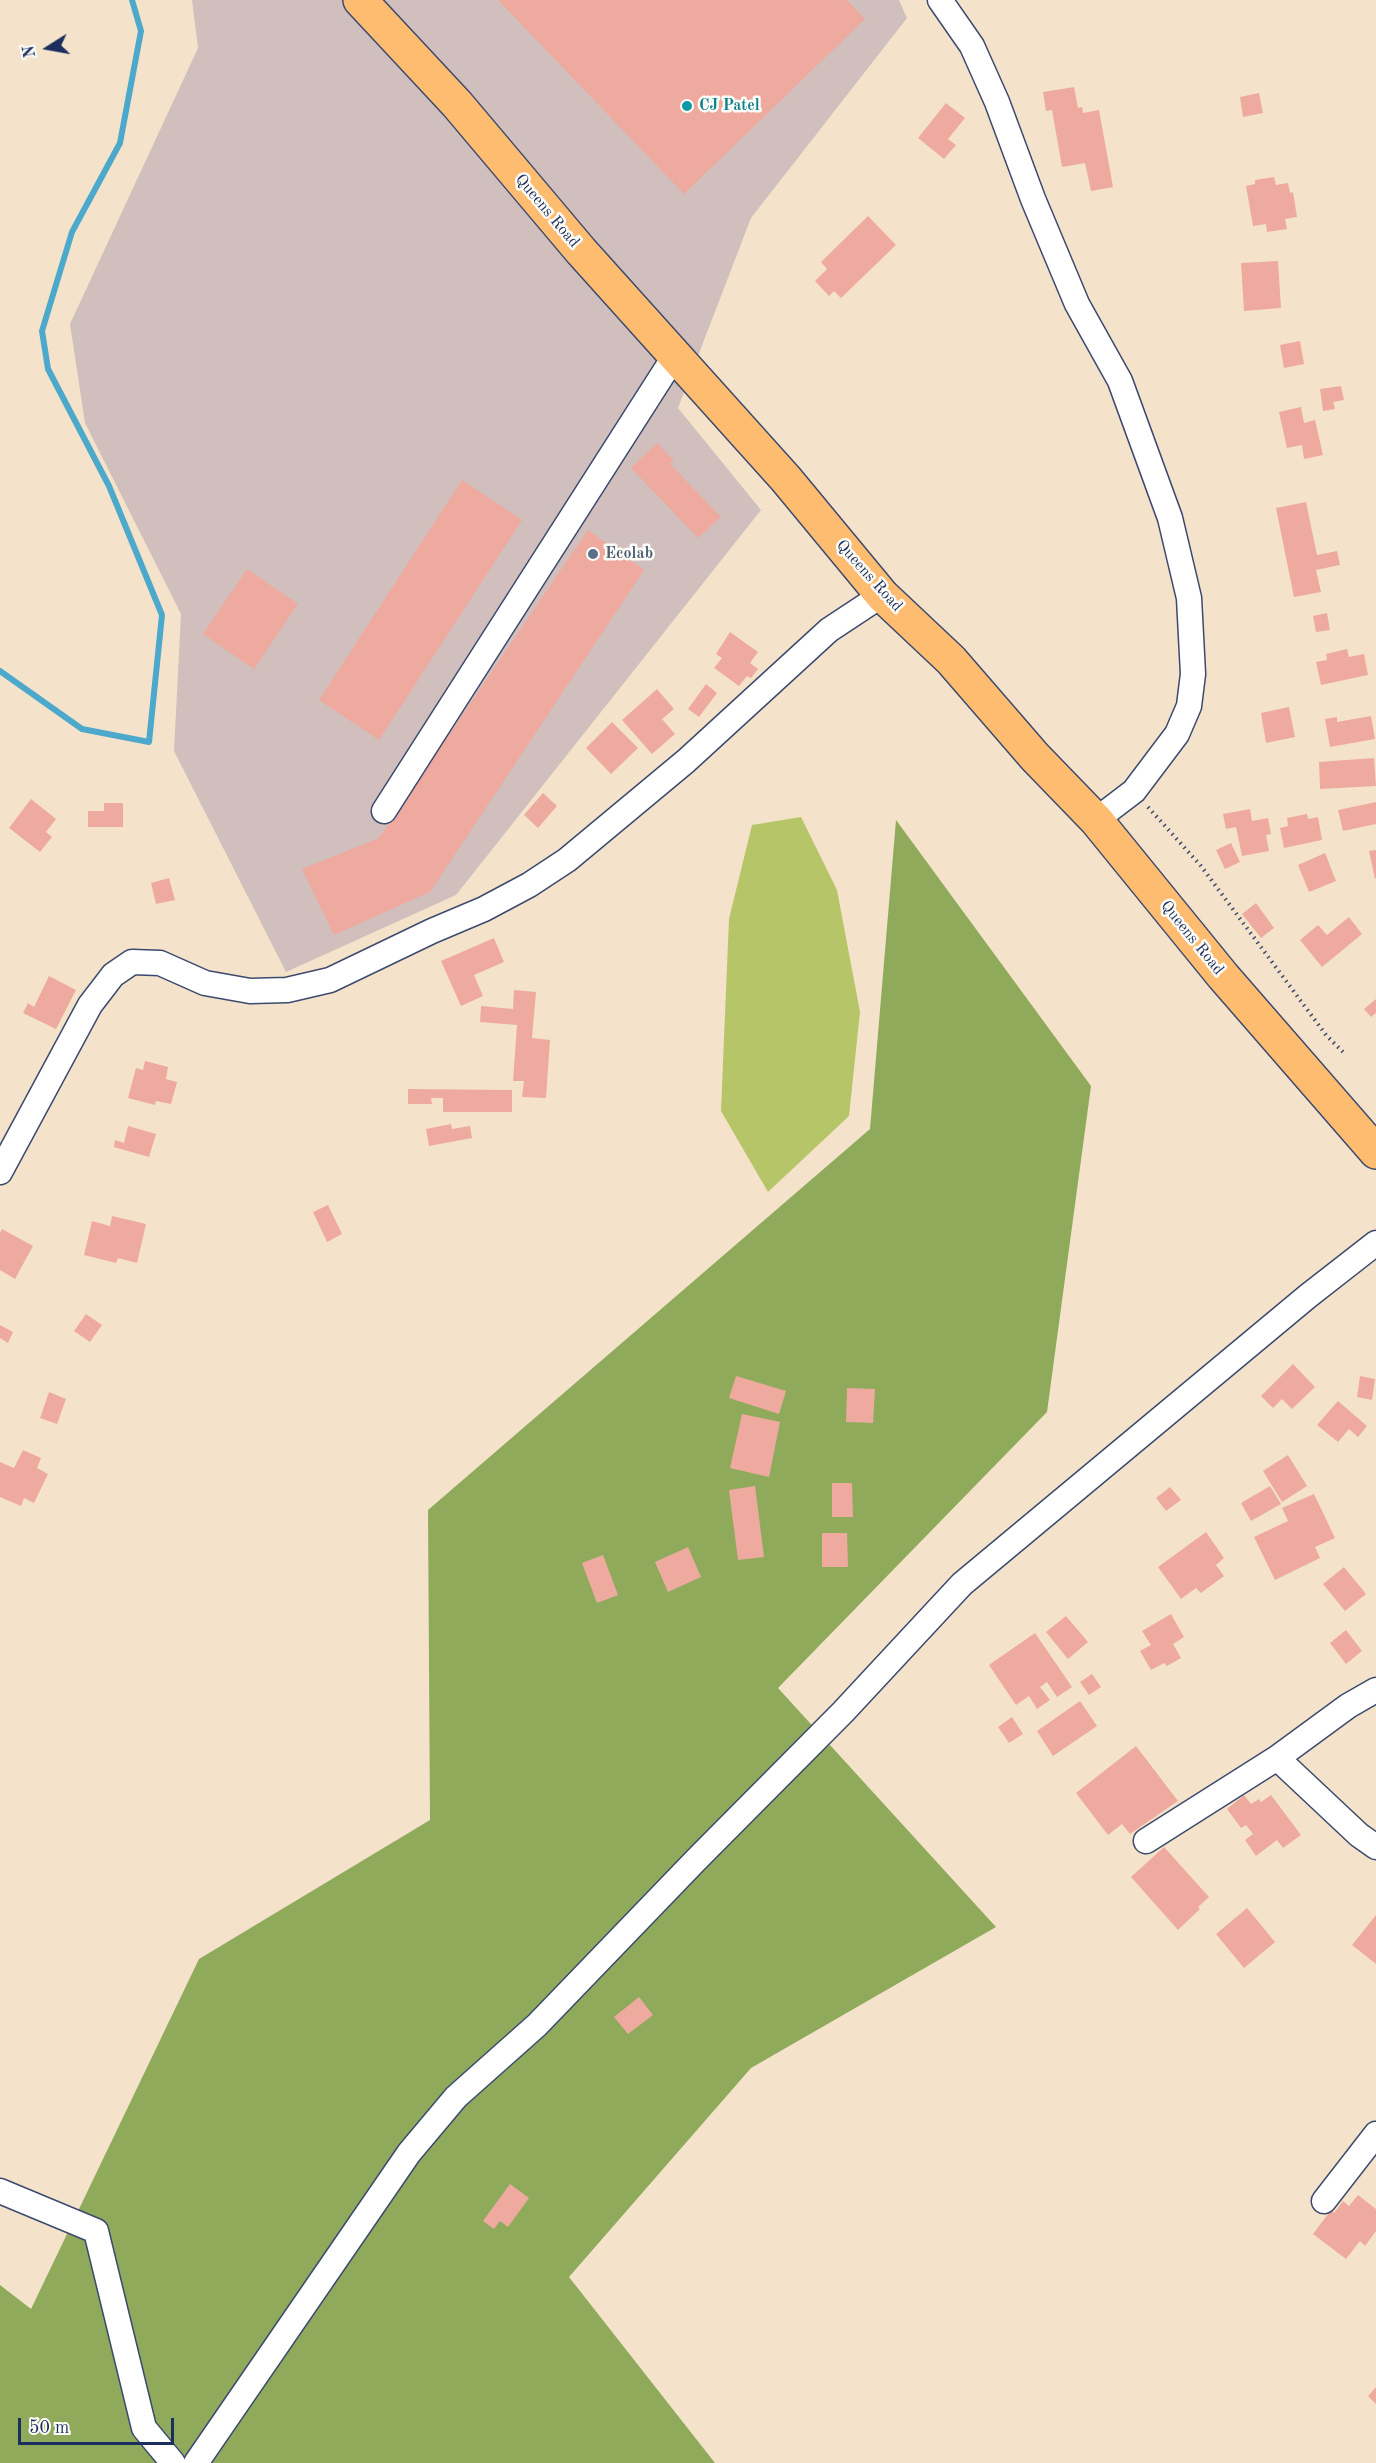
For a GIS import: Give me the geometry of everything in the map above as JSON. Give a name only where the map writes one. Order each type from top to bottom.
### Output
[{"type":"highway","name":"Queens Road","points":[[360,0],[457,104],[581,251],[786,479],[882,595],[951,660],[1035,757],[1096,820],[1222,976],[1376,1152]]},
{"type":"street","points":[[940,0],[972,46],[997,102],[1033,199],[1077,304],[1120,381],[1170,518],[1189,598],[1193,663],[1188,706],[1177,734],[1134,791],[1096,820]]},
{"type":"street","points":[[384,811],[674,357]]},
{"type":"street","points":[[0,1172],[90,1005],[113,975],[132,962],[160,963],[204,983],[250,991],[287,990],[330,980],[484,909],[529,885],[567,860],[686,761],[829,630],[882,595]]},
{"type":"street","points":[[196,2463],[409,2153],[456,2097],[537,2025],[843,1712],[963,1584],[1308,1296],[1376,1243]]},
{"type":"street","points":[[1146,1841],[1277,1758],[1348,1706],[1376,1690]]},
{"type":"street","points":[[1277,1758],[1359,1835],[1376,1847]]},
{"type":"street","points":[[1324,2201],[1376,2134]]},
{"type":"street","points":[[0,2191],[96,2231],[144,2428],[173,2463]]},
{"type":"path","points":[[1134,791],[1201,866],[1326,1035],[1344,1053]]},
{"type":"shaded area","points":[[192,0],[899,0],[907,18],[751,218],[678,408],[761,510],[456,895],[286,972],[174,751],[181,614],[85,423],[70,324],[198,48]]},
{"type":"green space","points":[[801,817],[837,890],[860,1012],[849,1116],[768,1192],[721,1111],[729,919],[752,825]]},
{"type":"green space","points":[[896,820],[1091,1086],[1047,1412],[778,1688],[996,1927],[751,2068],[569,2277],[715,2463],[0,2463],[0,2285],[31,2309],[199,1959],[430,1820],[428,1510],[870,1129]]},
{"type":"building","name":"CJ Patel","points":[[498,0],[847,0],[865,19],[684,194]]},
{"type":"building","points":[[1074,87],[1078,108],[1082,107],[1083,113],[1099,110],[1113,187],[1091,191],[1085,163],[1062,167],[1052,110],[1046,111],[1043,92]]},
{"type":"building","points":[[1259,93],[1263,113],[1243,117],[1240,97]]},
{"type":"building","points":[[946,103],[965,118],[948,139],[956,145],[944,159],[918,138]]},
{"type":"building","points":[[1274,177],[1276,185],[1288,183],[1290,193],[1293,192],[1297,217],[1285,219],[1287,229],[1267,232],[1266,224],[1253,226],[1246,186],[1255,184],[1255,180]]},
{"type":"building","points":[[868,216],[896,245],[841,298],[834,291],[829,296],[815,281],[827,269],[821,262]]},
{"type":"building","points":[[1278,261],[1281,308],[1244,311],[1241,263]]},
{"type":"building","points":[[1300,341],[1304,364],[1284,368],[1280,345]]},
{"type":"building","points":[[1341,386],[1344,400],[1333,402],[1335,409],[1323,411],[1320,389]]},
{"type":"building","points":[[1301,407],[1304,423],[1315,420],[1323,455],[1304,459],[1302,445],[1287,448],[1279,412]]},
{"type":"building","points":[[657,443],[674,461],[670,464],[721,517],[698,538],[631,468]]},
{"type":"building","points":[[462,480],[522,520],[379,740],[319,700]]},
{"type":"building","points":[[1306,502],[1317,555],[1337,551],[1340,565],[1316,570],[1321,592],[1294,597],[1276,508]]},
{"type":"building","points":[[588,530],[644,570],[430,892],[334,935],[302,869],[379,838]]},
{"type":"building","points":[[247,569],[298,604],[254,669],[203,634]]},
{"type":"building","points":[[1327,613],[1330,630],[1316,632],[1313,616]]},
{"type":"building","points":[[730,632],[758,652],[750,663],[758,669],[751,678],[747,676],[739,686],[714,668],[722,658],[716,654]]},
{"type":"building","points":[[1347,649],[1349,657],[1364,654],[1368,675],[1321,685],[1316,662],[1327,660],[1326,654]]},
{"type":"building","points":[[706,684],[717,693],[699,717],[688,709]]},
{"type":"building","points":[[657,689],[674,709],[662,719],[675,734],[652,754],[622,720]]},
{"type":"building","points":[[1289,707],[1295,737],[1266,743],[1261,713]]},
{"type":"building","points":[[1371,716],[1375,739],[1330,747],[1325,719],[1337,717],[1337,722]]},
{"type":"building","points":[[612,722],[638,748],[611,774],[586,748]]},
{"type":"building","points":[[1374,758],[1376,786],[1320,789],[1319,762]]},
{"type":"building","points":[[543,793],[557,806],[538,828],[524,815]]},
{"type":"building","points":[[31,799],[56,819],[46,832],[52,837],[40,852],[9,828]]},
{"type":"building","points":[[1376,802],[1376,824],[1343,831],[1338,810]]},
{"type":"building","points":[[104,803],[123,803],[123,827],[88,827],[88,811],[104,811]]},
{"type":"building","points":[[1250,809],[1252,821],[1268,818],[1271,834],[1266,835],[1269,851],[1242,856],[1236,827],[1226,829],[1223,814]]},
{"type":"building","points":[[1307,814],[1308,819],[1318,817],[1322,840],[1284,848],[1280,828],[1288,826],[1287,818]]},
{"type":"building","points":[[1231,843],[1240,862],[1225,869],[1216,850]]},
{"type":"building","points":[[1376,850],[1376,878],[1375,879],[1369,851]]},
{"type":"building","points":[[1325,853],[1336,881],[1309,892],[1298,865]]},
{"type":"building","points":[[169,878],[175,900],[156,904],[151,883]]},
{"type":"building","points":[[1256,903],[1274,928],[1261,938],[1242,914]]},
{"type":"building","points":[[1349,917],[1362,934],[1322,967],[1300,940],[1318,925],[1327,935]]},
{"type":"building","points":[[494,938],[504,962],[474,975],[483,996],[461,1006],[441,961]]},
{"type":"building","points":[[49,976],[76,990],[56,1029],[23,1013],[28,1003],[34,1007]]},
{"type":"building","points":[[514,990],[536,992],[532,1038],[550,1040],[546,1098],[522,1097],[524,1081],[513,1081],[517,1025],[480,1022],[481,1006],[513,1009]]},
{"type":"building","points":[[1376,999],[1376,1013],[1371,1017],[1364,1009]]},
{"type":"building","points":[[145,1061],[168,1067],[166,1079],[177,1082],[171,1104],[156,1101],[155,1105],[128,1098],[136,1068],[143,1070]]},
{"type":"building","points":[[408,1089],[512,1090],[512,1112],[443,1112],[443,1098],[431,1098],[432,1104],[408,1104]]},
{"type":"building","points":[[451,1124],[452,1129],[470,1126],[472,1138],[429,1146],[426,1129]]},
{"type":"building","points":[[128,1126],[156,1134],[149,1157],[114,1147],[115,1140],[124,1143]]},
{"type":"building","points":[[328,1205],[342,1234],[327,1242],[313,1212]]},
{"type":"building","points":[[112,1216],[146,1224],[137,1263],[118,1258],[116,1263],[84,1255],[92,1221],[110,1226]]},
{"type":"building","points":[[2,1229],[33,1246],[15,1279],[0,1270],[0,1233]]},
{"type":"building","points":[[86,1314],[102,1325],[90,1342],[74,1331]]},
{"type":"building","points":[[0,1325],[13,1332],[8,1343],[0,1338]]},
{"type":"building","points":[[1293,1364],[1315,1387],[1292,1409],[1282,1399],[1273,1408],[1261,1396]]},
{"type":"building","points":[[736,1376],[786,1391],[779,1414],[729,1398]]},
{"type":"building","points":[[1360,1376],[1375,1379],[1372,1400],[1357,1397]]},
{"type":"building","points":[[847,1388],[875,1389],[873,1423],[846,1422]]},
{"type":"building","points":[[49,1392],[66,1399],[57,1424],[40,1418]]},
{"type":"building","points":[[1338,1401],[1367,1426],[1358,1437],[1349,1429],[1338,1442],[1317,1425]]},
{"type":"building","points":[[742,1414],[780,1422],[769,1477],[730,1468]]},
{"type":"building","points":[[23,1450],[41,1458],[37,1468],[48,1474],[34,1503],[24,1498],[21,1506],[0,1497],[0,1462],[14,1468]]},
{"type":"building","points":[[1288,1455],[1307,1486],[1282,1502],[1263,1471]]},
{"type":"building","points":[[832,1483],[852,1483],[853,1517],[832,1517]]},
{"type":"building","points":[[755,1486],[764,1557],[738,1560],[729,1490]]},
{"type":"building","points":[[1270,1486],[1281,1504],[1251,1521],[1241,1503]]},
{"type":"building","points":[[1170,1487],[1181,1500],[1166,1511],[1156,1498]]},
{"type":"building","points":[[1314,1494],[1335,1538],[1315,1547],[1320,1558],[1275,1580],[1254,1537],[1288,1521],[1282,1508]]},
{"type":"building","points":[[1206,1532],[1224,1558],[1216,1565],[1224,1576],[1201,1593],[1196,1588],[1181,1599],[1158,1567]]},
{"type":"building","points":[[822,1533],[847,1533],[848,1567],[822,1567]]},
{"type":"building","points":[[688,1547],[701,1577],[668,1592],[655,1562]]},
{"type":"building","points":[[603,1555],[618,1595],[597,1603],[582,1563]]},
{"type":"building","points":[[1344,1567],[1366,1594],[1345,1611],[1323,1584]]},
{"type":"building","points":[[1171,1614],[1184,1637],[1173,1644],[1181,1658],[1167,1666],[1164,1663],[1151,1670],[1140,1651],[1151,1645],[1142,1631]]},
{"type":"building","points":[[1066,1616],[1088,1642],[1068,1659],[1046,1632]]},
{"type":"building","points":[[1346,1630],[1362,1651],[1346,1664],[1330,1643]]},
{"type":"building","points":[[1035,1633],[1072,1687],[1057,1697],[1047,1682],[1040,1687],[1050,1700],[1037,1709],[1029,1696],[1016,1705],[989,1665]]},
{"type":"building","points":[[1092,1674],[1101,1687],[1089,1695],[1080,1682]]},
{"type":"building","points":[[1080,1701],[1097,1726],[1053,1756],[1037,1731]]},
{"type":"building","points":[[1012,1717],[1023,1734],[1009,1743],[998,1727]]},
{"type":"building","points":[[1136,1746],[1178,1801],[1130,1834],[1122,1824],[1108,1835],[1076,1793]]},
{"type":"building","points":[[1244,1795],[1251,1804],[1259,1799],[1261,1802],[1271,1795],[1301,1835],[1283,1848],[1277,1840],[1256,1856],[1245,1840],[1253,1834],[1246,1825],[1241,1828],[1227,1809]]},
{"type":"building","points":[[1164,1847],[1209,1897],[1178,1930],[1131,1877]]},
{"type":"building","points":[[1247,1908],[1275,1942],[1244,1968],[1216,1934]]},
{"type":"building","points":[[1376,1915],[1376,1964],[1352,1945]]},
{"type":"building","points":[[639,1997],[653,2015],[628,2034],[614,2017]]},
{"type":"building","points":[[510,2184],[529,2198],[508,2227],[500,2221],[494,2229],[483,2221]]},
{"type":"building","points":[[1358,2195],[1376,2209],[1376,2231],[1365,2246],[1360,2241],[1346,2259],[1313,2234],[1331,2210],[1334,2213],[1343,2201],[1349,2206]]},
{"type":"building","points":[[1376,2387],[1376,2404],[1368,2396]]},
{"type":"waterway","points":[[0,671],[82,729],[149,742],[162,615],[109,486],[48,369],[42,331],[72,232],[120,143],[141,31],[132,0]]},
{"type":"place","name":"CJ Patel","points":[[687,106]]},
{"type":"place","name":"Ecolab","points":[[593,554]]}]
